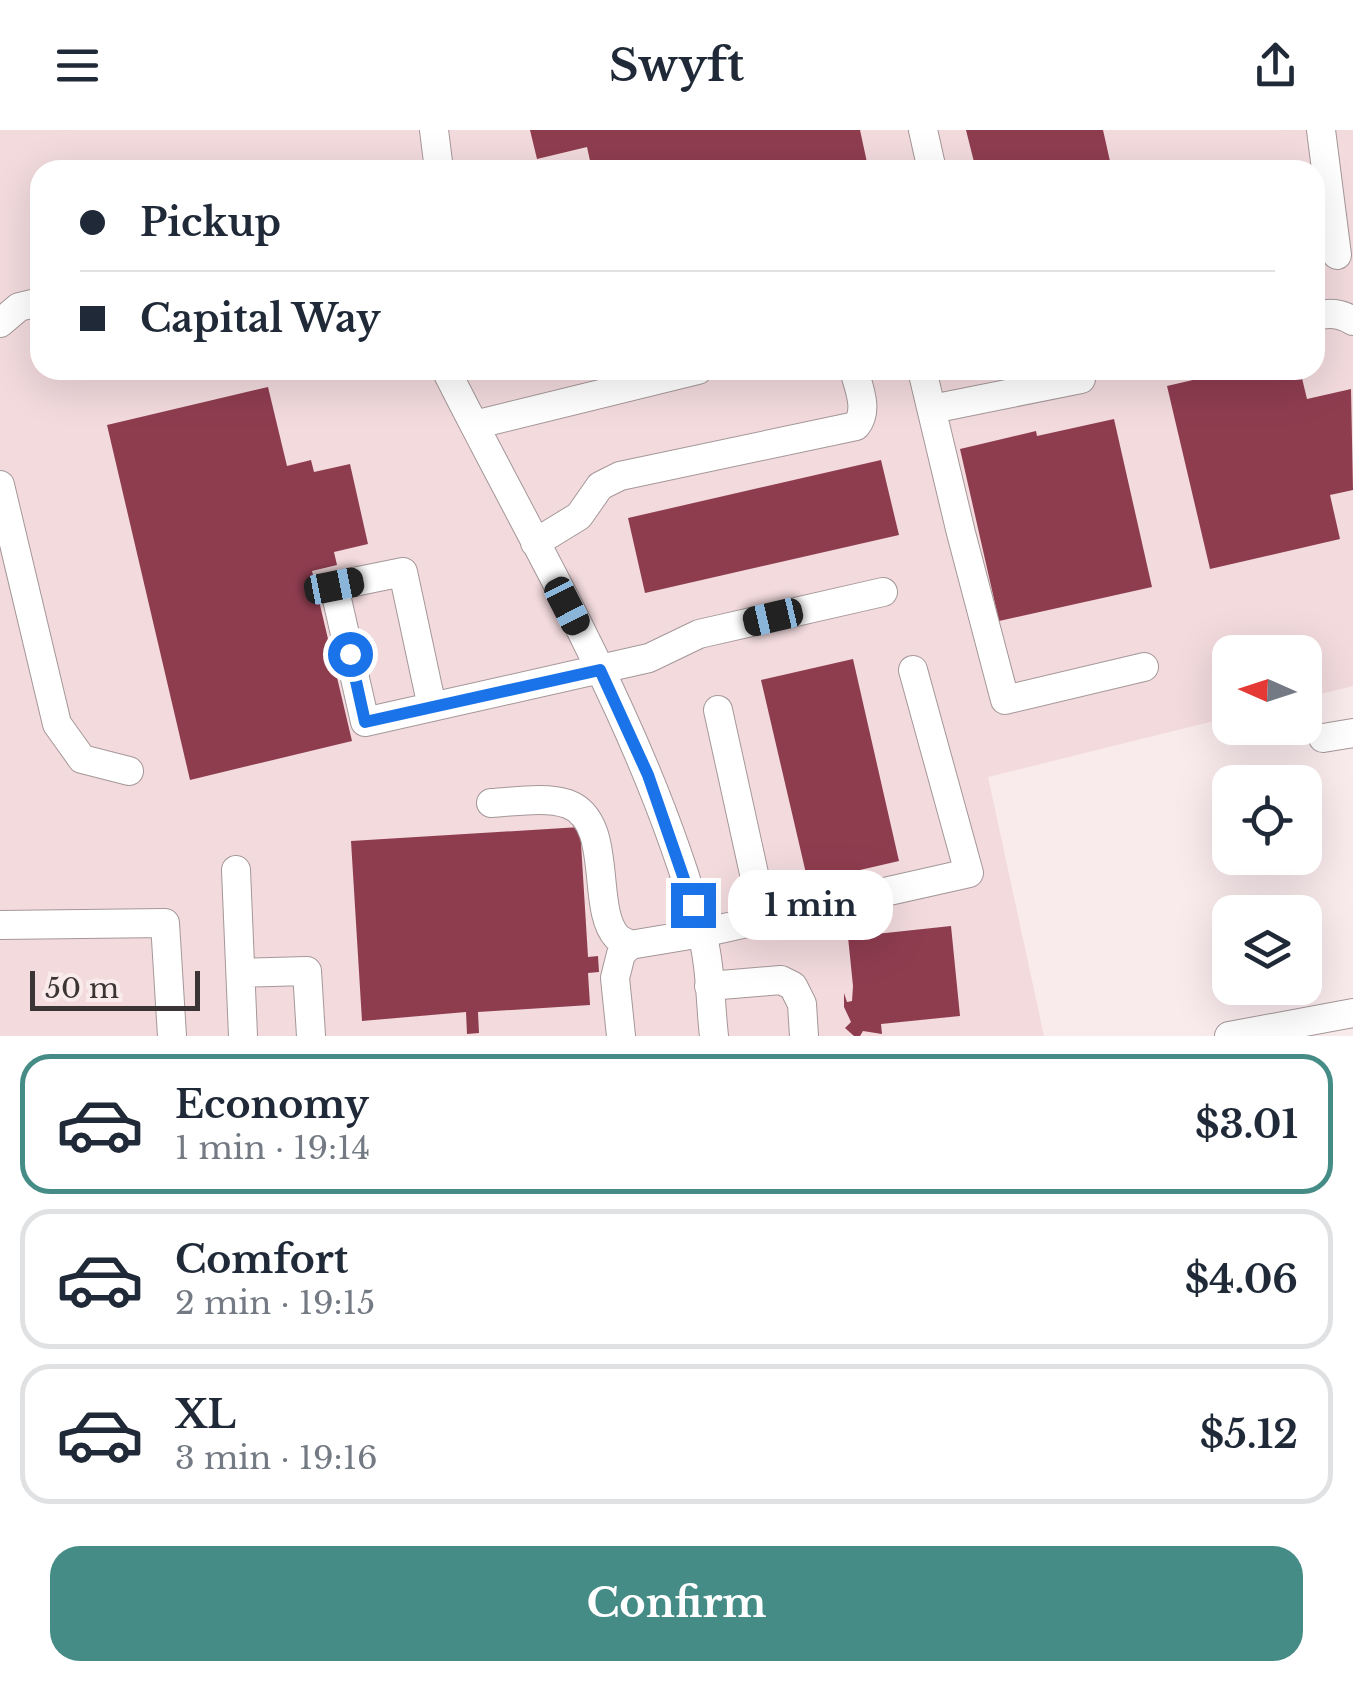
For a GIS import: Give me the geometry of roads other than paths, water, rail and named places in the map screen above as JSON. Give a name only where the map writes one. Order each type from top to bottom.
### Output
[{"type":"street","points":[[434,130],[438,160]]},
{"type":"street","points":[[923,130],[930,160]]},
{"type":"street","points":[[1320,130],[1324,160]]},
{"type":"street","points":[[1325,172],[1335,255]]},
{"type":"street","points":[[0,323],[19,307],[30,304]]},
{"type":"street","points":[[1325,314],[1346,316],[1353,321]]},
{"type":"street","points":[[451,380],[600,670],[648,775],[702,933],[714,1036]]},
{"type":"street","points":[[474,425],[657,380]]},
{"type":"street","points":[[535,543],[578,516],[600,486],[620,476],[856,426],[862,419],[863,407],[856,380]]},
{"type":"street","points":[[925,380],[1006,700],[1144,668]]},
{"type":"street","points":[[932,409],[1076,380]]},
{"type":"street","points":[[0,485],[57,724],[82,759],[130,771]]},
{"type":"street","points":[[432,707],[403,572],[334,586],[365,722],[600,670],[649,658],[700,634],[883,592]]},
{"type":"street","points":[[620,1036],[615,978],[621,954],[630,945],[702,933],[969,873],[913,670]]},
{"type":"street","points":[[718,710],[764,918]]},
{"type":"street","points":[[1324,738],[1353,733]]},
{"type":"street","points":[[491,802],[555,800],[581,811],[590,823],[610,924],[617,937],[630,945]]},
{"type":"street","points":[[236,870],[243,1036]]},
{"type":"street","points":[[0,925],[165,923],[172,1036]]},
{"type":"street","points":[[240,974],[308,971],[311,1036]]},
{"type":"street","points":[[708,986],[782,980],[793,986],[802,1004],[804,1036]]},
{"type":"street","points":[[1229,1036],[1353,1014]]}]
